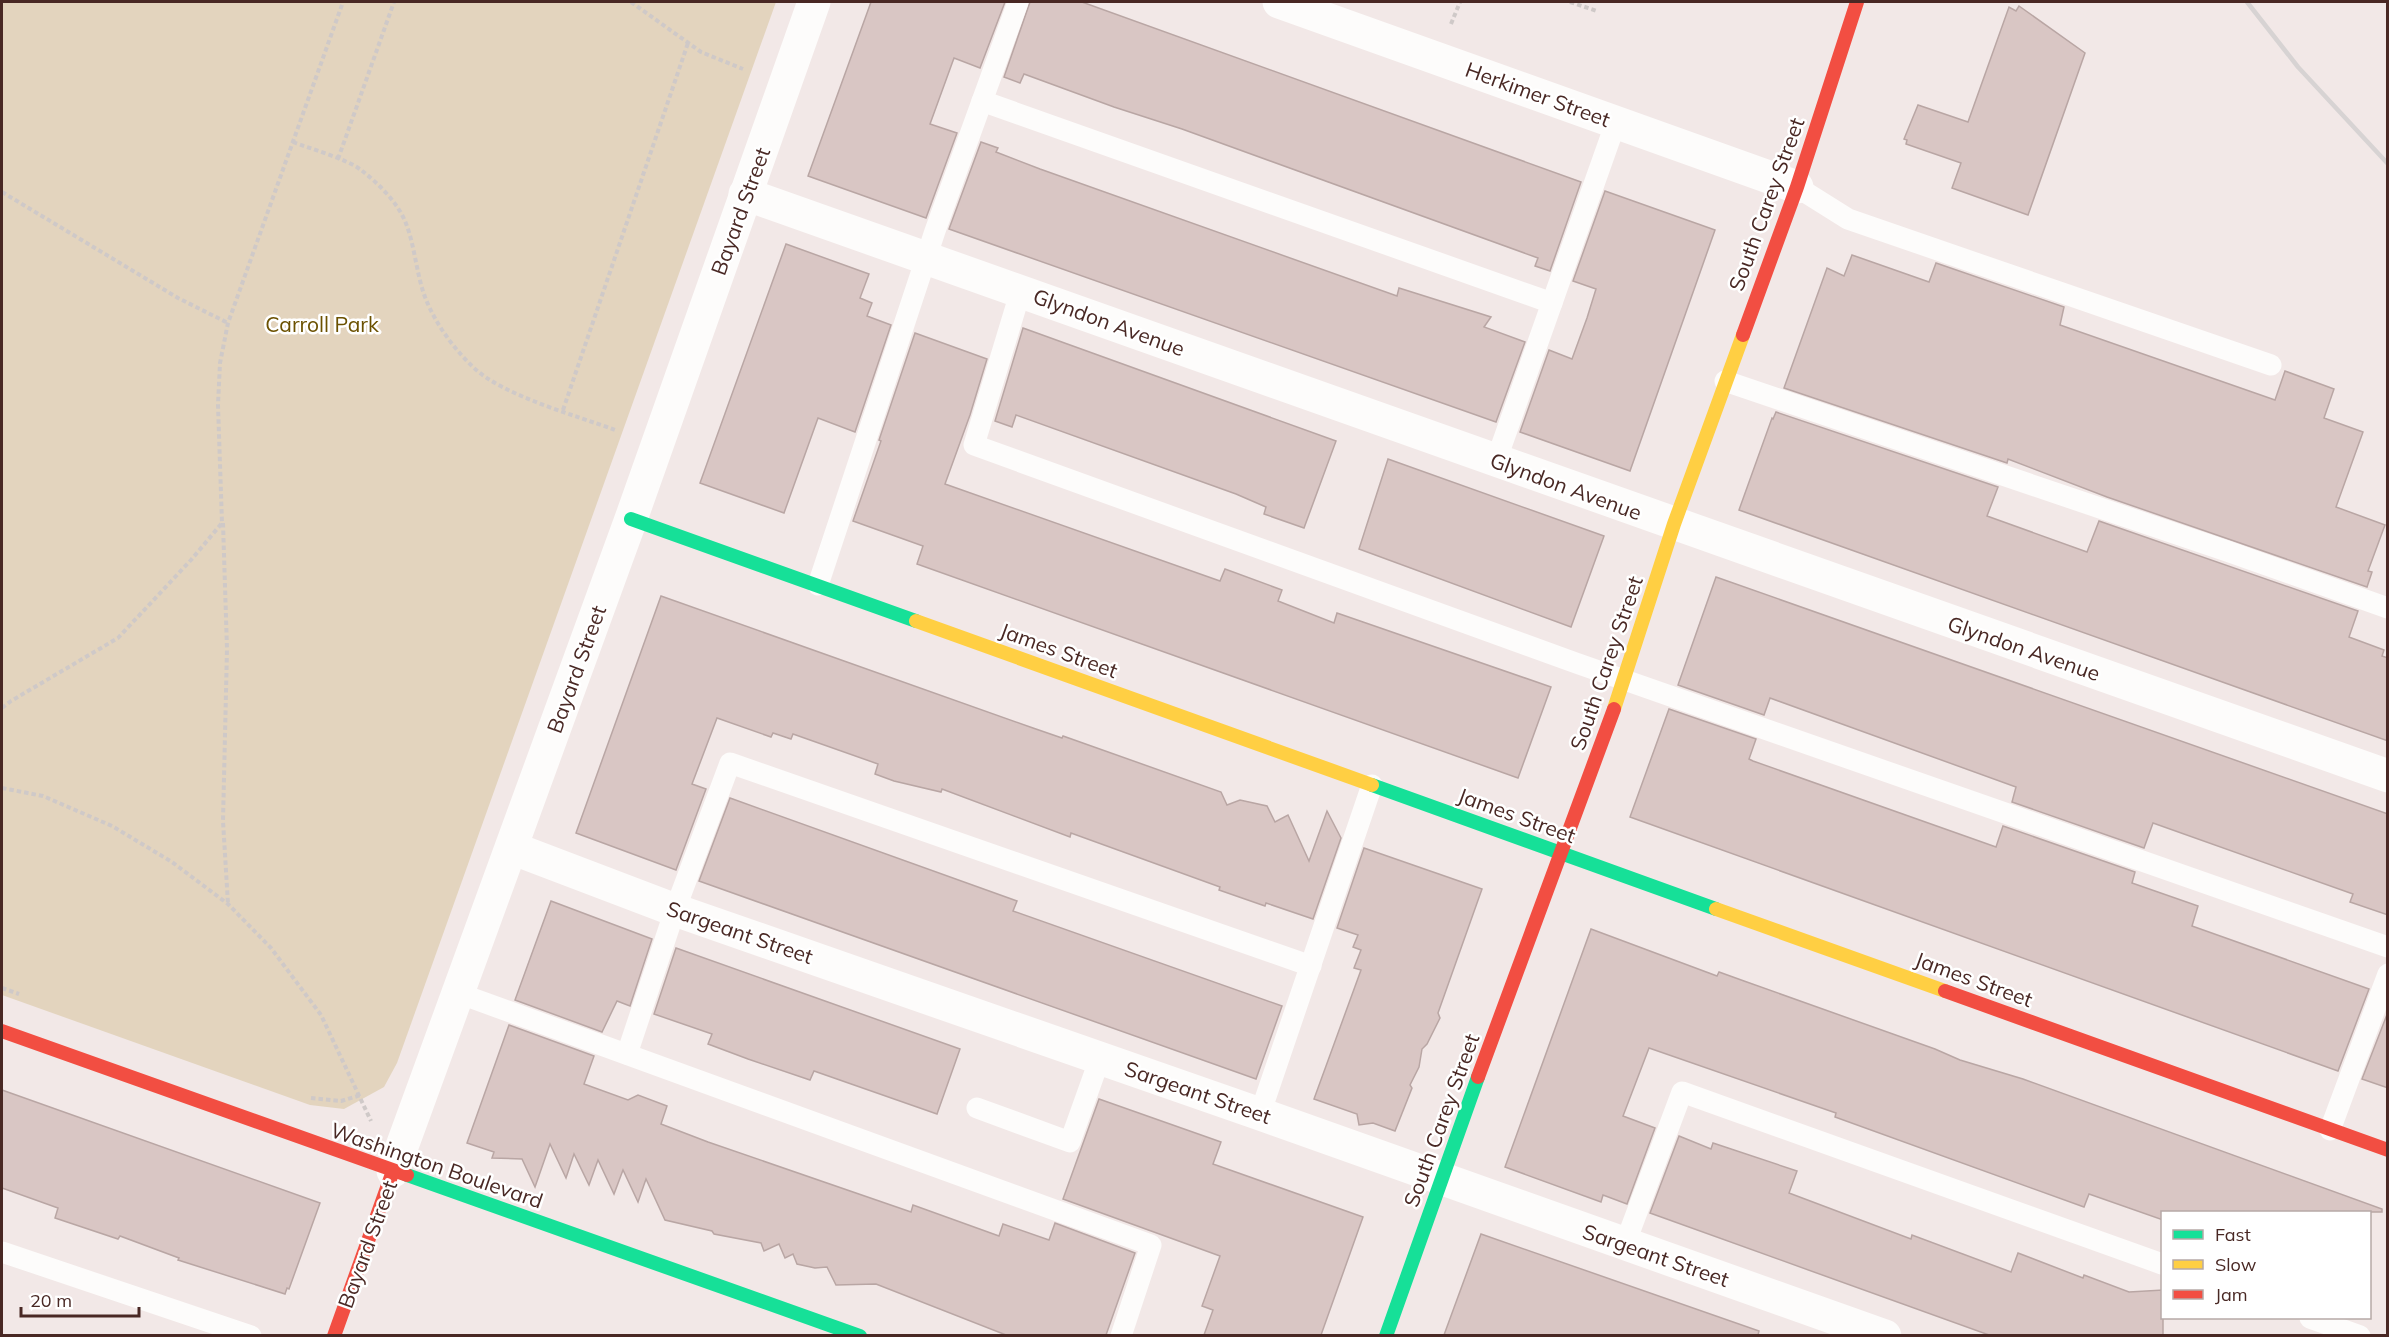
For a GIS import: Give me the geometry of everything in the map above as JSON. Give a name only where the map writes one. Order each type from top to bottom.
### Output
[{"type":"main road","name":"South Carey Street","points":[[1386,1335],[1624,680],[1674,525],[1797,187],[1857,2]]},
{"type":"main road","name":"James Street","points":[[631,519],[2388,1150]]},
{"type":"main road","name":"Washington Boulevard","points":[[2,1031],[860,1335]]},
{"type":"main road","name":"Bayard Street","points":[[334,1335],[393,1171]]},
{"type":"street","name":"Bayard Street","points":[[393,1171],[631,519],[814,2]]},
{"type":"street","name":"Herkimer Street","points":[[1279,2],[1797,187]]},
{"type":"street","name":"Glyndon Avenue","points":[[746,194],[1021,290],[1674,525],[2388,776]]},
{"type":"street","name":"Sargeant Street","points":[[512,848],[675,910],[1886,1335]]},
{"type":"lane","points":[[818,585],[926,257],[1018,2]]},
{"type":"lane","points":[[982,101],[1552,303]]},
{"type":"lane","points":[[1496,460],[1616,122]]},
{"type":"lane","points":[[1797,187],[1848,219],[2271,365]]},
{"type":"lane","points":[[1021,290],[975,445],[1624,680],[2388,947]]},
{"type":"lane","points":[[1725,381],[2216,547],[2388,609]]},
{"type":"lane","points":[[627,1054],[675,910],[730,763],[1311,966]]},
{"type":"lane","points":[[1260,1114],[1372,785]]},
{"type":"lane","points":[[2330,1130],[2388,974]]},
{"type":"lane","points":[[458,993],[1151,1245],[1121,1335]]},
{"type":"lane","points":[[977,1107],[1070,1142],[1100,1058]]},
{"type":"lane","points":[[1625,1244],[1682,1092],[2161,1263]]},
{"type":"lane","points":[[2,1252],[251,1335]]},
{"type":"lane","points":[[2316,1319],[2360,1335]]},
{"type":"path","points":[[228,904],[223,821],[227,649],[218,405],[220,363],[228,323],[343,2]]},
{"type":"path","points":[[338,159],[394,2]]},
{"type":"path","points":[[631,2],[701,52],[743,69]]},
{"type":"path","points":[[1451,24],[1460,2]]},
{"type":"path","points":[[1570,2],[1597,11]]},
{"type":"path","points":[[562,410],[688,43]]},
{"type":"path","points":[[293,142],[359,168],[382,189],[400,211],[406,223],[424,295],[451,342],[475,369],[501,387],[615,430]]},
{"type":"path","points":[[2,192],[178,298],[228,323]]},
{"type":"path","points":[[2,708],[11,700],[118,638],[191,560],[222,523]]},
{"type":"path","points":[[2,788],[43,796],[112,826],[172,862],[228,904],[271,948],[321,1015],[361,1095],[393,1171]]},
{"type":"path","points":[[2,988],[24,996]]},
{"type":"path","points":[[303,1096],[315,1100],[341,1101],[361,1095]]},
{"type":"green space","name":"Carroll Park","points":[[2,2],[776,2],[397,1063],[384,1087],[344,1109],[310,1105],[2,995]]},
{"type":"building","points":[[871,2],[1005,2],[980,68],[954,58],[930,124],[957,133],[926,218],[808,176]]},
{"type":"building","points":[[1030,2],[1082,2],[1581,182],[1550,271],[1535,266],[1538,258],[1182,129],[1024,74],[1020,83],[1004,77]]},
{"type":"building","points":[[2019,6],[2085,53],[2028,215],[1952,188],[1961,163],[1906,144],[1907,140],[1904,139],[1918,105],[1968,122],[2009,7],[2016,11]]},
{"type":"building","points":[[981,142],[998,148],[996,152],[1040,169],[1397,296],[1399,288],[1491,317],[1484,327],[1525,342],[1496,422],[949,229]]},
{"type":"building","points":[[1605,191],[1715,230],[1630,471],[1520,432],[1549,350],[1572,359],[1587,318],[1596,289],[1573,281]]},
{"type":"building","points":[[786,244],[869,274],[860,298],[872,303],[867,316],[891,325],[855,432],[818,418],[784,513],[700,483]]},
{"type":"building","points":[[1852,255],[1929,282],[1936,263],[2064,307],[2060,325],[2275,400],[2285,371],[2334,389],[2324,418],[2363,432],[2336,507],[2385,525],[2368,571],[2372,572],[2367,587],[2107,497],[2008,459],[2007,463],[1784,388],[1827,268],[1844,276]]},
{"type":"building","points":[[1023,328],[1336,441],[1304,528],[1264,514],[1266,507],[1236,494],[1016,415],[1012,427],[995,421]]},
{"type":"building","points":[[915,333],[987,359],[945,484],[1220,581],[1225,569],[1282,590],[1278,601],[1334,623],[1337,613],[1551,687],[1518,778],[917,564],[923,546],[853,521]]},
{"type":"building","points":[[1776,412],[1998,487],[1987,516],[2087,552],[2099,521],[2358,611],[2349,637],[2384,650],[2382,656],[2388,658],[2388,741],[1739,510]]},
{"type":"building","points":[[1388,459],[1604,536],[1571,627],[1359,549]]},
{"type":"building","points":[[1716,577],[2388,814],[2388,915],[2350,902],[2353,894],[2153,823],[2144,848],[2012,802],[2016,787],[1770,698],[1764,715],[1678,685]]},
{"type":"building","points":[[661,596],[1221,792],[1227,805],[1240,800],[1267,806],[1275,822],[1288,815],[1309,861],[1327,811],[1341,838],[1313,919],[1219,890],[1220,887],[1071,833],[1070,837],[942,789],[941,792],[894,781],[875,774],[878,764],[793,734],[791,739],[773,733],[771,737],[717,718],[692,784],[706,789],[676,870],[576,833]]},
{"type":"building","points":[[1669,709],[1756,739],[1749,759],[1753,761],[1996,847],[2003,826],[2135,872],[2132,883],[2198,906],[2192,926],[2369,989],[2338,1071],[1630,817]]},
{"type":"building","points":[[730,798],[1017,901],[1013,911],[1282,1006],[1256,1079],[699,881]]},
{"type":"building","points":[[1364,848],[1482,889],[1438,1013],[1440,1018],[1427,1044],[1422,1049],[1419,1067],[1410,1085],[1412,1088],[1395,1131],[1373,1123],[1359,1125],[1357,1114],[1314,1099],[1361,970],[1354,968],[1361,950],[1353,947],[1358,935],[1337,928]]},
{"type":"building","points":[[551,901],[652,939],[630,1006],[617,1001],[602,1032],[515,1000]]},
{"type":"building","points":[[1591,929],[1717,976],[1719,972],[1960,1060],[2023,1079],[2382,1209],[2382,1212],[2161,1211],[2161,1219],[2089,1194],[2084,1207],[1835,1117],[1836,1113],[1649,1048],[1623,1116],[1655,1128],[1627,1204],[1603,1195],[1601,1202],[1505,1167]]},
{"type":"building","points":[[676,948],[960,1049],[937,1114],[814,1071],[810,1080],[748,1059],[708,1044],[712,1034],[654,1014]]},
{"type":"building","points":[[2388,1012],[2388,1088],[2362,1079]]},
{"type":"building","points":[[509,1025],[594,1056],[584,1084],[628,1100],[638,1095],[667,1106],[661,1124],[708,1142],[911,1212],[913,1205],[999,1236],[1003,1224],[1049,1240],[1055,1223],[1135,1253],[1106,1335],[1006,1335],[876,1284],[836,1285],[827,1267],[815,1268],[797,1264],[793,1254],[785,1258],[779,1244],[764,1251],[761,1243],[714,1234],[712,1231],[665,1220],[646,1179],[638,1202],[623,1170],[614,1194],[598,1160],[589,1185],[574,1154],[566,1178],[550,1144],[535,1187],[522,1159],[492,1158],[494,1152],[467,1143]]},
{"type":"building","points":[[2,1090],[320,1203],[289,1289],[287,1288],[285,1294],[178,1260],[179,1258],[120,1236],[118,1239],[55,1218],[58,1208],[2,1188]]},
{"type":"building","points":[[1099,1099],[1221,1142],[1213,1164],[1363,1217],[1321,1335],[1204,1335],[1213,1310],[1202,1306],[1220,1256],[1063,1199]]},
{"type":"building","points":[[1679,1136],[1711,1149],[1713,1143],[1797,1171],[1789,1193],[1911,1239],[1912,1235],[2011,1272],[2018,1253],[2083,1278],[2084,1275],[2129,1292],[2161,1290],[2163,1335],[1989,1335],[1650,1213]]},
{"type":"building","points":[[1481,1234],[1759,1331],[1758,1335],[1444,1335]]},
{"type":"railway","points":[[2247,2],[2298,67],[2388,164]]},
{"type":"traffic: fast","points":[[631,519],[916,621]]},
{"type":"traffic: fast","points":[[1372,785],[1716,909]]},
{"type":"traffic: fast","points":[[1386,1336],[1478,1077]]},
{"type":"traffic: fast","points":[[407,1175],[860,1336]]},
{"type":"traffic: slow","points":[[1614,709],[1674,524],[1743,335]]},
{"type":"traffic: slow","points":[[916,621],[1372,785]]},
{"type":"traffic: slow","points":[[1716,909],[1945,991]]},
{"type":"traffic: jam","points":[[1743,335],[1797,187],[1857,2]]},
{"type":"traffic: jam","points":[[1478,1077],[1614,709]]},
{"type":"traffic: jam","points":[[1945,991],[2388,1150]]},
{"type":"traffic: jam","points":[[2,1031],[407,1175]]},
{"type":"traffic: jam","points":[[334,1336],[393,1171]]}]
